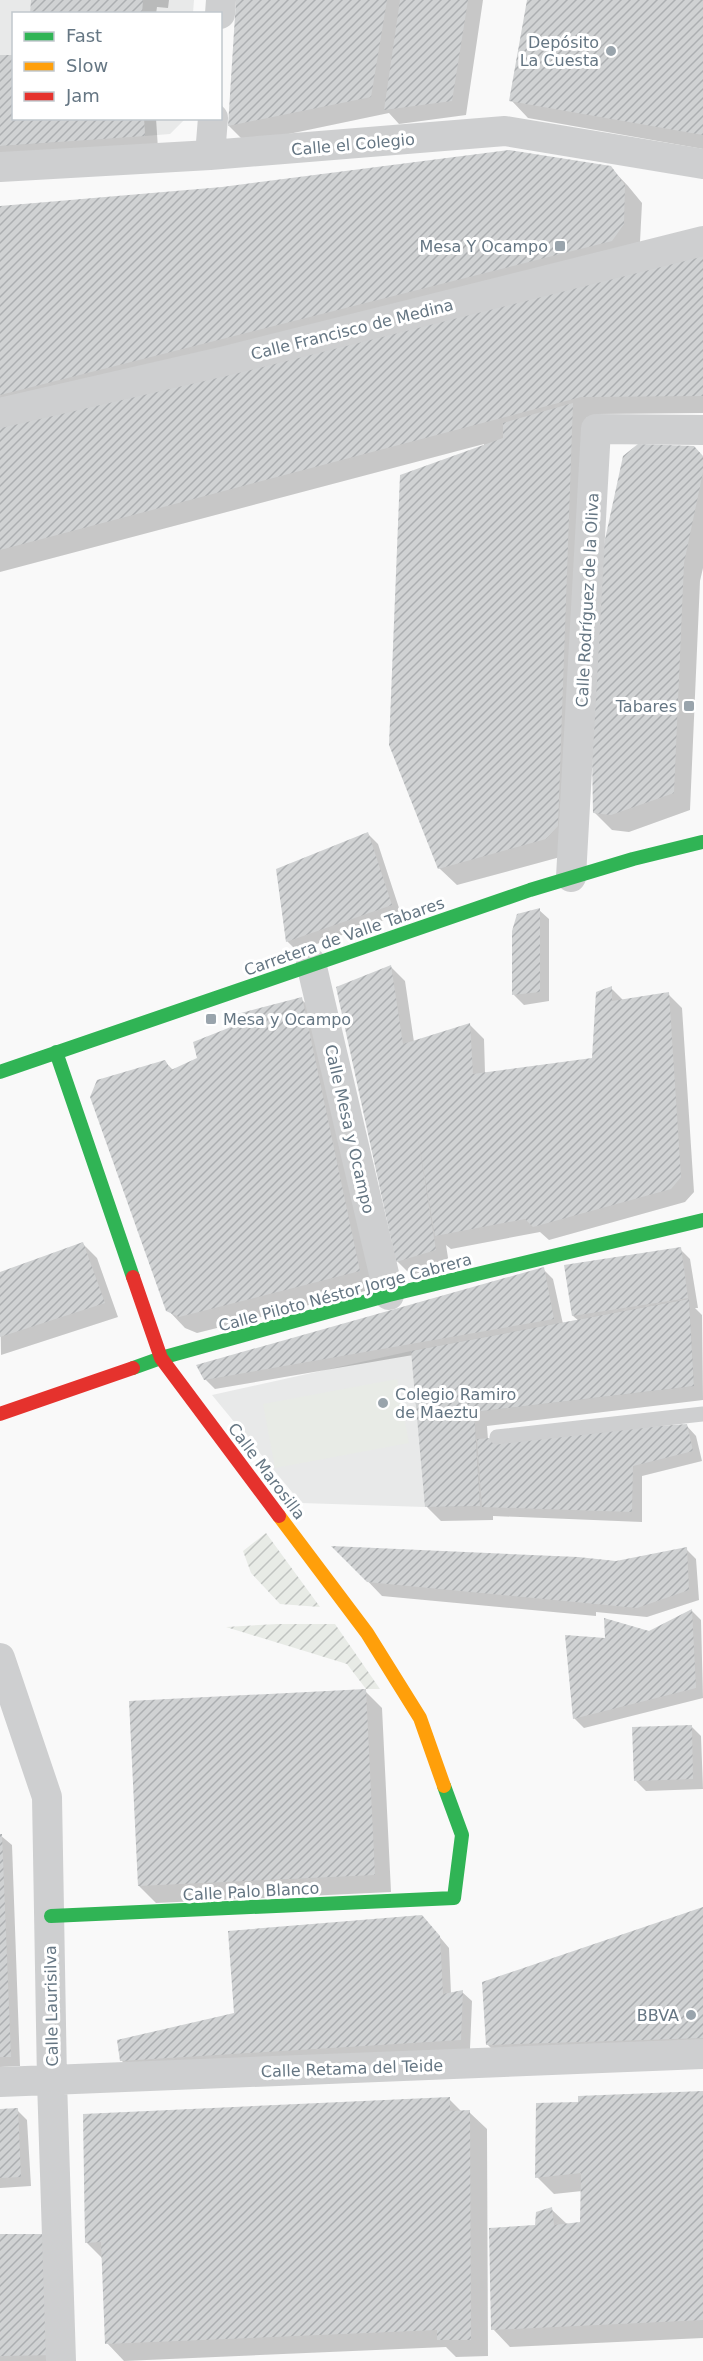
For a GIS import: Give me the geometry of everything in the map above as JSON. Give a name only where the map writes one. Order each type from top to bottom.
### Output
[{"type":"street","points":[[210,155],[213,120]]},
{"type":"street","name":"Calle el Colegio","points":[[0,167],[210,155],[505,131],[703,164]]},
{"type":"street","name":"Calle Francisco de Medina","points":[[0,413],[225,361],[703,241]]},
{"type":"street","name":"Calle Rodríguez de la Oliva","points":[[571,877],[596,429],[703,430]]},
{"type":"street","name":"Carretera de Valle Tabares","points":[[0,1072],[311,963],[571,877],[642,855],[703,842]]},
{"type":"street","name":"Calle Mesa y Ocampo","points":[[311,963],[389,1294]]},
{"type":"street","name":"Calle Marosilla","points":[[56,1052],[161,1358],[367,1633],[420,1718],[462,1835],[454,1898]]},
{"type":"street","name":"Calle Piloto Néstor Jorge Cabrera","points":[[0,1414],[161,1358],[389,1294],[703,1220]]},
{"type":"street","name":"Calle Laurisilva","points":[[0,1658],[47,1797],[51,1916],[52,2081],[62,2361]]},
{"type":"street","name":"Calle Palo Blanco","points":[[51,1916],[454,1898]]},
{"type":"street","name":"Calle Retama del Teide","points":[[0,2082],[703,2054]]},
{"type":"lane","points":[[497,1437],[703,1414]]},
{"type":"shaded area","points":[[0,0],[194,0],[193,12],[12,12],[12,120],[18,120],[58,142],[0,146]]},
{"type":"shaded area","points":[[144,120],[184,120],[170,134],[145,136]]},
{"type":"shaded area","name":"Colegio Ramiro de Maeztu","points":[[689,1299],[694,1386],[474,1412],[480,1506],[425,1507],[301,1503],[212,1395],[411,1351]]},
{"type":"shaded area","points":[[397,1379],[409,1443],[275,1468],[263,1404]]},
{"type":"shaded area","points":[[266,1533],[320,1607],[280,1604],[251,1573],[243,1551]]},
{"type":"shaded area","points":[[335,1624],[380,1689],[366,1689],[347,1664],[226,1627]]},
{"type":"building","points":[[31,0],[143,0],[142,12],[30,12]]},
{"type":"building","points":[[236,0],[387,0],[371,97],[228,126]]},
{"type":"building","points":[[400,0],[468,0],[452,101],[384,110]]},
{"type":"building","name":"Depósito La Cuesta","points":[[527,0],[703,0],[703,135],[509,101]]},
{"type":"building","points":[[0,55],[12,55],[12,120],[144,120],[145,136],[0,146]]},
{"type":"building","points":[[509,150],[611,166],[625,185],[624,224],[612,241],[0,395],[0,206],[222,187]]},
{"type":"building","points":[[703,255],[703,396],[581,397],[0,550],[0,423]]},
{"type":"building","points":[[573,403],[558,826],[546,839],[438,869],[389,745],[400,475],[503,438],[503,423]]},
{"type":"building","points":[[638,444],[694,446],[703,456],[703,472],[684,563],[674,793],[611,815],[593,813],[592,754],[598,572],[623,456]]},
{"type":"building","points":[[368,832],[392,905],[286,942],[276,869]]},
{"type":"building","points":[[540,908],[540,992],[512,995],[512,931],[517,914]]},
{"type":"building","points":[[391,965],[403,1044],[470,1023],[473,1074],[592,1058],[596,992],[612,986],[612,1001],[669,992],[681,1177],[671,1189],[533,1227],[525,1219],[435,1236],[417,1132],[436,1250],[396,1262],[336,987]]},
{"type":"building","points":[[302,997],[360,1271],[179,1317],[166,1311],[90,1097],[97,1080],[165,1060],[171,1070],[197,1058],[193,1042],[236,1025],[237,1014]]},
{"type":"building","points":[[83,1242],[105,1303],[0,1337],[0,1272]]},
{"type":"building","points":[[681,1247],[688,1298],[572,1316],[564,1265]]},
{"type":"building","points":[[544,1267],[554,1319],[204,1380],[196,1365]]},
{"type":"building","points":[[689,1299],[694,1386],[474,1412],[480,1506],[425,1507],[411,1351]]},
{"type":"building","points":[[687,1424],[693,1451],[633,1466],[632,1512],[482,1507],[477,1439]]},
{"type":"building","points":[[331,1546],[578,1557],[616,1561],[687,1547],[689,1590],[637,1608],[367,1582]]},
{"type":"building","points":[[692,1609],[696,1688],[573,1719],[565,1635],[605,1638],[604,1618],[649,1631]]},
{"type":"building","points":[[366,1689],[375,1875],[138,1886],[129,1701]]},
{"type":"building","points":[[692,1725],[693,1779],[634,1781],[632,1727]]},
{"type":"building","points":[[0,1834],[2,1834],[11,2057],[0,2057]]},
{"type":"building","points":[[703,1907],[703,2038],[486,2045],[482,1982]]},
{"type":"building","points":[[422,1915],[440,1936],[443,1994],[463,1990],[461,2040],[120,2061],[117,2040],[234,2013],[228,1931]]},
{"type":"building","points":[[703,2091],[703,2320],[491,2330],[489,2228],[535,2225],[536,2212],[552,2207],[554,2225],[580,2222],[581,2173],[535,2178],[536,2103],[578,2102],[578,2096]]},
{"type":"building","points":[[450,2097],[450,2111],[470,2110],[471,2340],[437,2340],[437,2330],[105,2344],[101,2242],[85,2243],[83,2114]]},
{"type":"building","points":[[18,2108],[21,2177],[0,2178],[0,2109]]},
{"type":"building","points":[[0,2234],[49,2234],[55,2355],[0,2356]]},
{"type":"traffic: fast","points":[[0,1072],[530,890],[633,859],[702,842]]},
{"type":"traffic: fast","points":[[56,1052],[133,1277]]},
{"type":"traffic: fast","points":[[133,1368],[161,1358],[389,1295],[703,1220]]},
{"type":"traffic: fast","points":[[51,1916],[454,1898],[462,1835],[444,1786]]},
{"type":"traffic: slow","points":[[279,1516],[367,1633],[420,1718],[444,1786]]},
{"type":"traffic: jam","points":[[133,1277],[161,1358],[279,1516]]},
{"type":"traffic: jam","points":[[0,1414],[133,1368]]},
{"type":"place","name":"Depósito La Cuesta","points":[[611,51]]},
{"type":"place","name":"Mesa Y Ocampo","points":[[560,246]]},
{"type":"place","name":"Tabares","points":[[689,706]]},
{"type":"place","name":"Mesa y Ocampo","points":[[211,1019]]},
{"type":"place","name":"Colegio Ramiro de Maeztu","points":[[383,1403]]},
{"type":"place","name":"BBVA","points":[[691,2015]]}]
